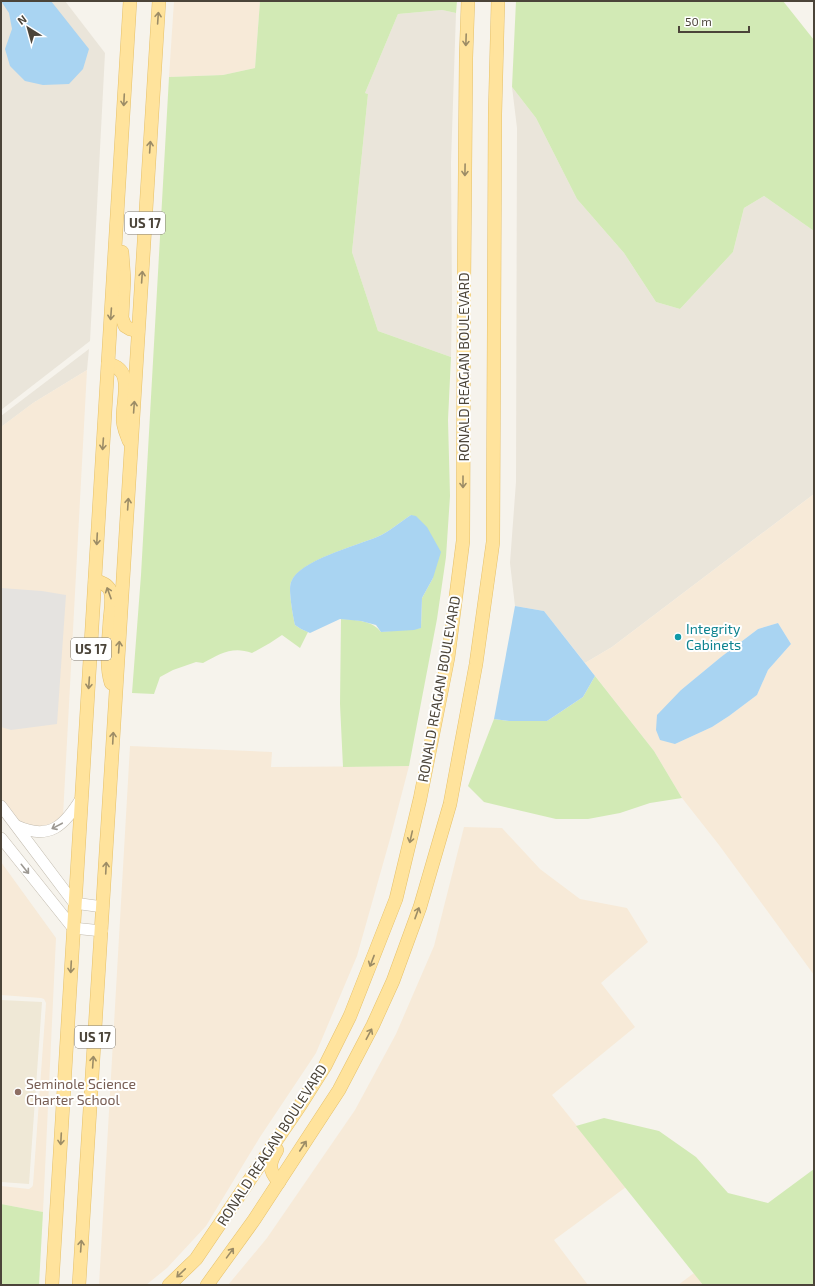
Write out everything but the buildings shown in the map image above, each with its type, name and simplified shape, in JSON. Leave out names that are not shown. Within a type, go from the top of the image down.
[{"type":"main road","name":"US 17","points":[[52,1285],[74,903],[82,797],[130,1]]},
{"type":"main road","name":"US 17","points":[[79,1278],[102,931],[159,1]]},
{"type":"main road","name":"RONALD REAGAN BOULEVARD","points":[[169,1285],[196,1259],[325,1066],[350,1016],[396,899],[420,799],[448,658],[463,541],[466,58],[468,1]]},
{"type":"main road","name":"RONALD REAGAN BOULEVARD","points":[[207,1285],[254,1220],[339,1090],[373,1025],[393,980],[420,907],[450,804],[476,664],[493,542],[495,114],[498,1]]},
{"type":"main road","points":[[115,242],[122,250],[124,279],[122,318],[125,326],[130,329],[138,330]]},
{"type":"main road","points":[[108,364],[116,366],[122,371],[125,379],[123,418],[124,429],[131,446]]},
{"type":"main road","points":[[95,580],[104,584],[110,590],[112,600],[108,645],[109,676],[116,700]]},
{"type":"main road","points":[[279,1182],[270,1168],[271,1159],[294,1122],[301,1104]]},
{"type":"main road","points":[[79,1278],[84,1285]]},
{"type":"street","points":[[17,826],[35,832],[49,830],[61,824],[72,814],[82,797]]},
{"type":"street","points":[[1,806],[74,903],[103,907]]},
{"type":"street","points":[[1,838],[73,928],[102,931]]},
{"type":"shaded area","points":[[1,1],[65,1],[105,53],[90,341],[1,410]]},
{"type":"shaded area","points":[[174,1],[260,1],[255,68],[223,75],[169,77]]},
{"type":"shaded area","points":[[442,10],[456,13],[451,162],[451,357],[378,331],[352,252],[368,94],[365,93],[398,14]]},
{"type":"shaded area","points":[[512,87],[536,118],[577,199],[624,253],[656,302],[680,309],[733,252],[744,208],[764,196],[814,231],[814,494],[612,647],[585,663],[544,611],[515,606],[510,563],[516,482],[517,128]]},
{"type":"shaded area","points":[[89,349],[87,370],[33,403],[1,427],[1,416]]},
{"type":"shaded area","points":[[87,370],[63,816],[47,825],[35,827],[20,822],[1,798],[1,427],[33,403]]},
{"type":"shaded area","points":[[814,494],[814,975],[719,845],[682,798],[654,751],[585,663],[612,647]],"holes":[[[778,623],[791,644],[768,670],[757,695],[712,727],[675,744],[681,690],[758,629]]]},
{"type":"shaded area","points":[[1,588],[42,591],[66,595],[57,724],[11,730],[1,727]]},
{"type":"shaded area","points":[[130,746],[272,752],[271,767],[409,766],[357,956],[316,1053],[260,1137],[206,1226],[167,1268],[146,1285],[99,1285]]},
{"type":"shaded area","points":[[464,827],[502,828],[540,869],[580,899],[627,908],[648,942],[601,983],[635,1027],[552,1095],[626,1187],[554,1240],[588,1285],[228,1285],[267,1238],[355,1110],[396,1034],[434,946]]},
{"type":"shaded area","points":[[1,862],[56,938],[43,1212],[1,1204],[1,1186],[29,1189],[33,1185],[46,1003],[44,999],[41,998],[1,995]]},
{"type":"shaded area","name":"Seminole Science Charter School","points":[[1,1000],[42,1002],[29,1184],[1,1182]]},
{"type":"shaded area","points":[[694,1273],[703,1285],[678,1285]]},
{"type":"green space","points":[[260,1],[457,1],[456,13],[442,10],[398,14],[365,93],[368,94],[352,252],[378,331],[451,357],[448,420],[450,496],[446,557],[437,619],[409,766],[343,767],[340,704],[341,619],[357,620],[368,623],[373,625],[381,632],[421,628],[422,598],[433,578],[411,515],[381,535],[317,560],[296,574],[290,585],[294,621],[295,625],[308,632],[300,648],[282,635],[252,653],[238,650],[226,652],[203,663],[196,662],[173,670],[160,677],[154,694],[132,693],[141,575],[169,77],[223,75],[255,68]]},
{"type":"green space","points":[[516,1],[783,1],[814,40],[814,231],[764,196],[744,208],[733,252],[680,309],[656,302],[624,253],[577,199],[536,118],[512,87]]},
{"type":"green space","points":[[595,676],[654,751],[682,798],[650,803],[620,813],[588,819],[556,819],[484,802],[468,786],[494,719],[509,721],[547,721],[583,697]]},
{"type":"green space","points":[[604,1118],[659,1131],[696,1157],[728,1193],[768,1203],[814,1169],[814,1285],[703,1285],[576,1126]]},
{"type":"green space","points":[[1,1204],[43,1212],[39,1285],[1,1285]]},
{"type":"water","points":[[1,1],[51,1],[89,49],[83,69],[69,84],[43,85],[25,81],[10,66],[5,49],[12,29],[9,13]]},
{"type":"water","points":[[411,515],[416,516],[427,527],[441,552],[433,578],[422,598],[421,628],[414,630],[381,632],[376,625],[361,621],[340,619],[310,633],[295,625],[291,603],[290,585],[296,574],[316,560],[381,535]]},
{"type":"water","points":[[515,606],[544,611],[595,676],[583,697],[547,721],[509,721],[494,719]]},
{"type":"water","points":[[778,623],[791,644],[768,670],[757,695],[712,727],[675,744],[660,740],[656,730],[657,715],[681,690],[758,629]]},
{"type":"place","name":"Integrity Cabinets","points":[[678,637]]},
{"type":"place","name":"Seminole Science Charter School","points":[[18,1092]]}]
